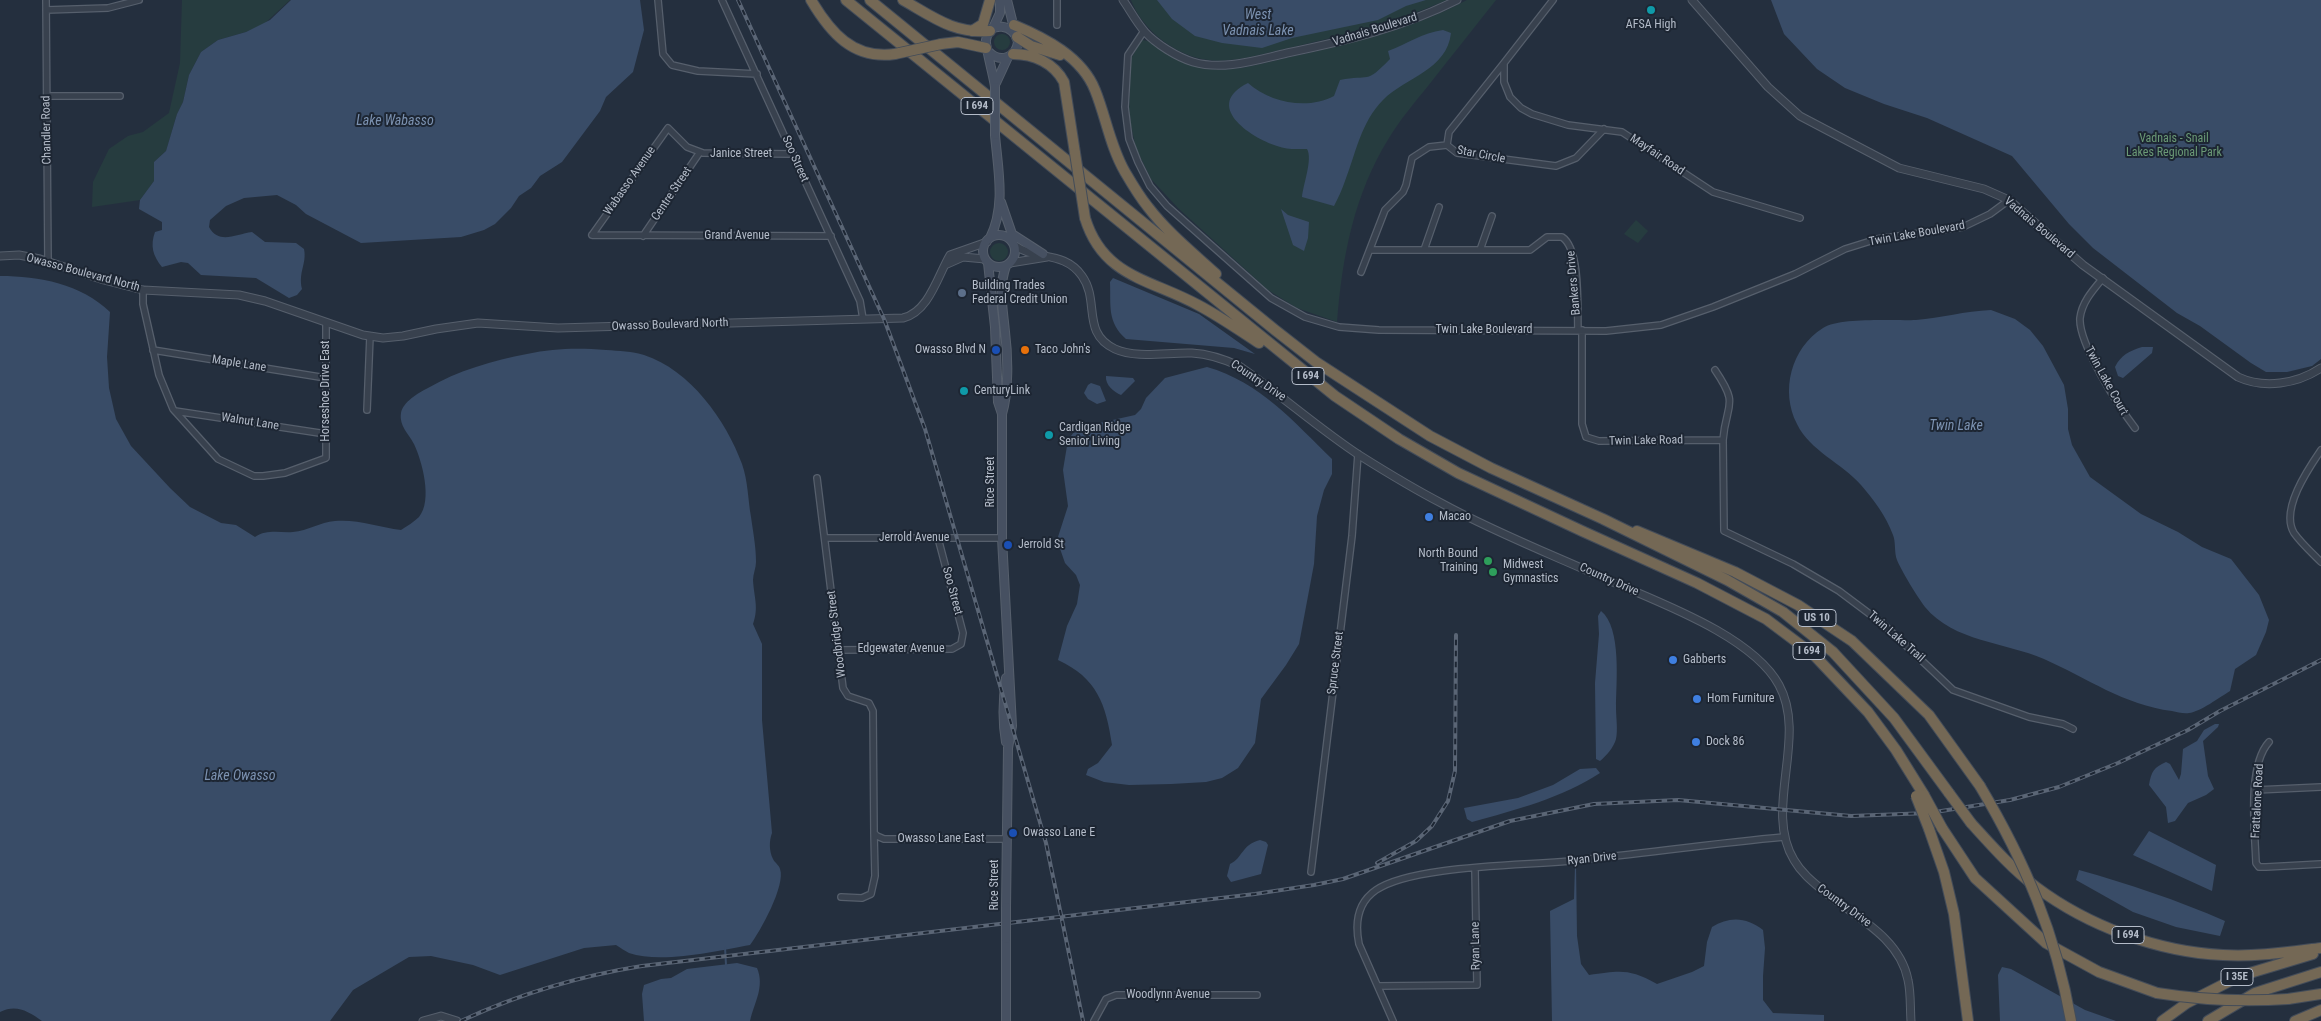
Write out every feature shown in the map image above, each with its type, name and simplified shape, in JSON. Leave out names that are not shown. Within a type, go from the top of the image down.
[{"type":"highway","points":[[811,0],[827,25],[848,44],[870,53],[894,54],[958,42],[988,50]]},
{"type":"highway","name":"I 694","points":[[846,0],[1335,396],[1399,439],[1458,473],[1582,531],[1698,582],[1766,619],[1814,655],[1868,712],[1896,750],[1920,795],[1975,878],[2046,943],[2098,972],[2157,993],[2201,1000],[2245,1002],[2288,1000],[2321,994]]},
{"type":"highway","name":"I 694","points":[[870,0],[1275,330],[1316,362],[1370,399],[1430,436],[1492,468],[1603,519],[1726,580],[1790,618],[1833,652],[1894,718],[1971,823],[2035,887],[2085,917],[2133,937],[2185,951],[2223,955],[2259,955],[2321,950]]},
{"type":"highway","points":[[903,0],[961,31],[992,30]]},
{"type":"highway","points":[[972,31],[983,24],[990,0]]},
{"type":"highway","points":[[1015,32],[1038,36],[1080,64],[1095,88],[1120,163],[1148,209],[1275,330]]},
{"type":"highway","points":[[1011,56],[1027,55],[1043,61],[1060,74],[1066,88],[1085,218],[1091,236],[1100,251],[1117,266],[1213,313],[1268,348],[1335,396]]},
{"type":"highway","name":"US 10","points":[[1603,519],[1653,536],[1736,572],[1798,605],[1852,641],[1929,715],[1980,786],[2013,844],[2034,888],[2059,961],[2071,1021]]},
{"type":"highway","points":[[1920,795],[1929,829],[1944,872],[1954,914],[1968,1021]]},
{"type":"highway","name":"I 35E","points":[[2162,1021],[2188,1003],[2240,976],[2321,950]]},
{"type":"highway","name":"I 35E","points":[[2208,1021],[2255,993],[2321,972]]},
{"type":"highway","points":[[2295,1021],[2321,1010]]},
{"type":"main road","points":[[1000,0],[1000,13],[992,30],[986,37],[995,87],[995,135],[1000,202],[996,225],[983,250],[987,261],[996,267],[1008,264],[1015,255],[1013,240],[1000,202]]},
{"type":"main road","points":[[995,87],[1018,46],[1007,0]]},
{"type":"main road","points":[[992,30],[1007,27],[1015,32]]},
{"type":"main road","points":[[988,50],[998,58],[1011,56]]},
{"type":"main road","points":[[988,240],[999,235],[1046,255]]},
{"type":"main road","name":"Rice Street","points":[[987,261],[995,327],[998,402],[1002,414],[1002,538],[1007,671],[1004,694],[1004,726],[1008,748],[1006,1021]]},
{"type":"main road","name":"Rice Street","points":[[1002,414],[1006,402],[1006,346],[1002,284],[1008,264]]},
{"type":"street","name":"Chandler Road","points":[[46,0],[48,261]]},
{"type":"street","points":[[46,10],[108,8],[139,0]]},
{"type":"street","points":[[658,0],[663,54],[672,66],[693,70],[757,74]]},
{"type":"street","name":"Soo Street","points":[[722,0],[860,301],[864,319]]},
{"type":"street","points":[[1057,0],[1057,25]]},
{"type":"street","points":[[1123,0],[1130,10]]},
{"type":"street","points":[[1127,0],[1130,10]]},
{"type":"street","name":"Vadnais Boulevard","points":[[1130,10],[1144,31],[1183,58],[1212,66],[1233,64],[1320,46],[1392,26],[1457,0]]},
{"type":"street","points":[[1504,63],[1553,0]]},
{"type":"street","name":"Vadnais Boulevard","points":[[1692,0],[1778,98],[1806,120],[1899,168],[1984,189],[2009,200],[2057,243],[2232,373],[2245,380],[2259,383],[2288,382],[2306,376],[2321,368]]},
{"type":"street","name":"Twin Lake Boulevard","points":[[1144,31],[1128,55],[1124,96],[1129,139],[1143,174],[1166,206],[1271,298],[1305,317],[1324,324],[1354,329],[1624,330],[1666,324],[1795,274],[1845,249],[1878,239],[1963,227],[1990,214],[2009,200]]},
{"type":"street","name":"Mayfair Road","points":[[1504,63],[1503,74],[1506,90],[1521,108],[1556,123],[1622,132],[1713,192],[1800,218]]},
{"type":"street","name":"Star Circle","points":[[1504,63],[1449,132],[1447,145],[1457,153],[1556,166],[1576,158],[1604,129]]},
{"type":"street","points":[[47,96],[120,96]]},
{"type":"street","name":"Janice Street","points":[[668,128],[687,147],[700,152],[793,154]]},
{"type":"street","name":"Wabasso Avenue","points":[[592,235],[668,128]]},
{"type":"street","points":[[1361,272],[1385,210],[1403,192],[1412,158],[1429,147],[1447,145]]},
{"type":"street","name":"Centre Street","points":[[644,236],[700,152]]},
{"type":"street","points":[[1424,250],[1439,207]]},
{"type":"street","points":[[1480,250],[1492,216]]},
{"type":"street","name":"Grand Avenue","points":[[592,235],[830,236]]},
{"type":"street","name":"Bankers Drive","points":[[1370,250],[1530,250],[1542,239],[1552,235],[1566,239],[1572,247],[1580,330]]},
{"type":"street","name":"Owasso Boulevard North","points":[[0,256],[19,255],[48,261],[104,280],[143,290],[239,295],[265,301],[326,323],[370,336],[393,338],[478,323],[558,328],[903,318],[914,314],[924,302],[952,253],[988,240]]},
{"type":"street","name":"Country Drive","points":[[1013,240],[1025,252],[1046,255],[1072,266],[1083,277],[1090,293],[1095,328],[1102,340],[1109,345],[1132,353],[1192,353],[1221,358],[1239,366],[1358,454],[1450,508],[1705,624],[1754,657],[1770,672],[1779,685],[1788,716],[1784,837],[1795,862],[1808,879],[1873,926],[1898,956],[1908,978],[1911,1021]]},
{"type":"street","points":[[1008,264],[1046,255]]},
{"type":"street","points":[[945,265],[963,257],[987,261]]},
{"type":"street","name":"Twin Lake Court","points":[[2103,278],[2082,309],[2081,332],[2112,397],[2135,428]]},
{"type":"street","points":[[143,290],[144,304],[159,375],[174,410]]},
{"type":"street","name":"Horseshoe Drive East","points":[[174,410],[218,459],[254,476],[285,473],[326,458],[326,323]]},
{"type":"street","name":"Twin Lake Road","points":[[1580,330],[1582,424],[1586,437],[1599,441],[1723,440]]},
{"type":"street","points":[[367,410],[370,336]]},
{"type":"street","name":"Maple Lane","points":[[153,350],[326,378]]},
{"type":"street","points":[[1715,370],[1730,394],[1730,410],[1724,424],[1723,440]]},
{"type":"street","name":"Walnut Lane","points":[[174,410],[326,434]]},
{"type":"street","name":"Twin Lake Trail","points":[[1723,440],[1724,531],[1794,564],[1839,592],[1883,624],[1953,690],[2029,717],[2063,724],[2072,729]]},
{"type":"street","points":[[2321,450],[2298,491],[2290,515],[2295,533],[2321,562]]},
{"type":"street","name":"Spruce Street","points":[[1311,872],[1352,536],[1358,454]]},
{"type":"street","name":"Woodbridge Street","points":[[818,478],[845,692],[848,696],[869,703],[873,711],[875,876],[871,894],[862,898],[842,897]]},
{"type":"street","name":"Jerrold Avenue","points":[[825,538],[1002,538]]},
{"type":"street","name":"Soo Street","points":[[938,538],[963,633],[960,644]]},
{"type":"street","name":"Edgewater Avenue","points":[[839,650],[952,649],[960,644]]},
{"type":"street","name":"Frattalone Road","points":[[2269,742],[2260,755],[2256,790],[2256,862],[2259,867],[2321,864]]},
{"type":"street","points":[[2256,790],[2321,787]]},
{"type":"street","name":"Owasso Lane East","points":[[875,834],[884,839],[1006,839]]},
{"type":"street","name":"Ryan Drive","points":[[1378,986],[1359,944],[1356,924],[1358,914],[1371,894],[1400,880],[1428,874],[1579,861],[1784,837]]},
{"type":"street","name":"Ryan Lane","points":[[1378,986],[1477,985],[1475,869]]},
{"type":"street","points":[[1378,986],[1393,1021]]},
{"type":"street","name":"Woodlynn Avenue","points":[[1094,1021],[1106,999],[1116,995],[1257,994]]},
{"type":"street","points":[[423,1021],[442,1016],[456,1021]]},
{"type":"green space","points":[[182,0],[290,0],[264,24],[246,32],[218,40],[201,52],[189,75],[183,102],[177,114],[166,151],[154,162],[154,181],[140,200],[92,207],[93,182],[109,149],[128,136],[143,132],[169,113],[180,63]]},
{"type":"green space","name":"West Vadnais Lake","points":[[1131,0],[1447,0],[1407,16],[1344,35],[1253,56],[1218,61],[1197,58],[1173,48],[1143,22]]},
{"type":"green space","points":[[1467,0],[1496,0],[1402,118],[1377,159],[1358,204],[1346,250],[1337,322],[1297,308],[1268,290],[1178,208],[1151,179],[1136,148],[1129,117],[1130,60],[1142,40],[1148,41],[1193,66],[1219,70],[1237,68],[1329,48],[1400,29]]},
{"type":"green space","points":[[999,34],[1005,34],[1010,39],[1008,48],[999,50],[994,45],[994,39]]},
{"type":"green space","points":[[1636,220],[1648,231],[1638,243],[1624,234]]},
{"type":"green space","points":[[999,243],[1005,246],[1008,252],[1005,258],[999,261],[993,258],[990,252],[993,246]]},
{"type":"water","name":"Lake Wabasso","points":[[291,0],[640,0],[644,30],[633,72],[606,97],[600,111],[562,162],[540,176],[531,188],[519,196],[511,208],[495,224],[484,230],[461,237],[361,243],[306,214],[296,205],[277,195],[244,198],[226,206],[210,220],[209,227],[218,236],[228,237],[252,232],[265,242],[296,243],[304,249],[305,254],[301,278],[302,289],[297,295],[289,298],[256,278],[201,275],[188,263],[181,262],[162,267],[156,259],[153,237],[155,232],[162,230],[162,222],[139,209],[140,200],[154,181],[154,162],[166,151],[177,114],[183,102],[189,75],[201,52],[218,40],[246,32],[270,20]]},
{"type":"water","name":"West Vadnais Lake","points":[[1157,0],[1426,0],[1406,6],[1378,20],[1292,38],[1262,48],[1222,43],[1195,36],[1172,19]]},
{"type":"water","name":"Vadnais - Snail Lakes Regional Park","points":[[1771,0],[2321,0],[2321,359],[2312,366],[2287,372],[2266,372],[2251,363],[2200,326],[2177,313],[2093,248],[2069,224],[2012,156],[1927,118],[1884,104],[1845,88],[1817,69],[1784,34]]},
{"type":"water","points":[[1443,30],[1451,33],[1448,46],[1442,56],[1424,72],[1392,92],[1369,118],[1334,206],[1302,197],[1309,159],[1307,149],[1284,148],[1266,142],[1244,128],[1235,119],[1230,110],[1230,101],[1235,92],[1248,83],[1257,90],[1278,100],[1313,103],[1324,100],[1334,96],[1340,80],[1367,77],[1376,72],[1390,59],[1388,51],[1421,36]]},
{"type":"water","points":[[1281,209],[1288,215],[1309,222],[1308,238],[1304,251],[1293,245]]},
{"type":"water","name":"Lake Owasso","points":[[0,276],[44,280],[73,288],[99,302],[110,312],[107,357],[109,388],[116,419],[131,446],[190,507],[221,523],[236,525],[255,537],[269,532],[304,530],[335,521],[360,522],[401,530],[415,521],[423,510],[426,491],[425,480],[417,451],[401,422],[402,409],[412,398],[424,390],[451,376],[476,367],[514,356],[547,351],[596,349],[644,355],[661,362],[691,384],[716,414],[735,447],[742,464],[747,484],[755,545],[756,562],[753,580],[756,607],[753,624],[762,644],[762,720],[772,833],[770,849],[781,876],[776,897],[760,930],[750,945],[673,957],[642,956],[629,953],[616,945],[584,948],[500,975],[473,965],[431,956],[409,957],[353,990],[330,1021],[42,1021],[22,1010],[11,1009],[0,1012]]},
{"type":"water","points":[[1113,278],[1199,314],[1255,354],[1234,348],[1126,339],[1120,333],[1111,313],[1110,282]]},
{"type":"water","name":"Twin Lake","points":[[1991,310],[2015,319],[2030,330],[2043,346],[2064,385],[2068,409],[2068,429],[2072,445],[2090,477],[2141,514],[2178,532],[2202,547],[2231,559],[2259,595],[2269,620],[2256,655],[2235,669],[2230,691],[2204,707],[2194,712],[2185,713],[2154,708],[2138,703],[2106,690],[2044,659],[1981,640],[1950,628],[1937,619],[1925,607],[1902,571],[1896,557],[1893,535],[1875,502],[1853,477],[1810,442],[1797,424],[1789,398],[1789,384],[1792,371],[1796,358],[1803,347],[1823,328],[1842,322],[1916,320]]},
{"type":"water","points":[[2142,347],[2153,347],[2152,353],[2123,378],[2118,376],[2115,367],[2120,359],[2129,352]]},
{"type":"water","points":[[1207,367],[1226,374],[1260,393],[1290,418],[1332,459],[1332,474],[1324,490],[1317,516],[1314,564],[1299,644],[1261,699],[1255,743],[1238,768],[1222,778],[1206,782],[1129,785],[1104,782],[1086,775],[1088,769],[1098,763],[1112,745],[1103,705],[1091,684],[1082,675],[1058,660],[1067,626],[1077,604],[1080,585],[1076,575],[1065,563],[1057,540],[1068,506],[1063,470],[1068,440],[1077,428],[1135,415],[1141,409],[1146,398],[1165,378]]},
{"type":"water","points":[[1106,376],[1133,378],[1135,381],[1121,395],[1108,385]]},
{"type":"water","points":[[1091,383],[1100,386],[1106,401],[1097,404],[1088,399],[1084,393]]},
{"type":"water","points":[[1601,611],[1608,619],[1615,643],[1617,728],[1614,745],[1600,761],[1596,759],[1595,683],[1599,634],[1598,616]]},
{"type":"water","points":[[2219,724],[2218,727],[2203,741],[2208,776],[2214,789],[2188,803],[2175,821],[2168,823],[2166,807],[2149,785],[2152,773],[2166,762],[2170,764],[2179,780],[2183,749],[2197,741],[2204,730]]},
{"type":"water","points":[[1596,768],[1600,773],[1570,790],[1521,808],[1472,822],[1467,819],[1464,808],[1518,798],[1553,785],[1580,769]]},
{"type":"water","points":[[2149,831],[2216,865],[2212,891],[2133,855]]},
{"type":"water","points":[[1260,840],[1268,845],[1261,874],[1231,882],[1227,876],[1230,864],[1249,845]]},
{"type":"water","points":[[1576,865],[1577,936],[1581,964],[1589,975],[1624,972],[1638,975],[1657,984],[1692,972],[1704,966],[1707,942],[1712,927],[1725,921],[1744,920],[1763,930],[1765,948],[1763,1000],[1773,1013],[1824,1015],[1824,1021],[1552,1021],[1550,911],[1574,899]]},
{"type":"water","points":[[2079,870],[2153,893],[2225,921],[2220,936],[2176,927],[2133,912],[2076,880]]},
{"type":"water","points":[[737,963],[757,968],[759,975],[758,995],[750,1021],[644,1021],[642,994],[644,985],[661,979],[671,978],[687,969]]},
{"type":"water","points":[[2002,967],[2011,969],[2085,1010],[2116,1021],[2000,1021],[1998,975]]},
{"type":"waterway","points":[[725,947],[726,965]]},
{"type":"railway","points":[[738,0],[884,319],[925,429],[1046,843],[1083,1021]]},
{"type":"railway","points":[[1377,863],[1416,841],[1432,826],[1448,801],[1455,771],[1456,635]]},
{"type":"railway","points":[[461,1021],[505,1002],[550,987],[595,975],[642,966],[1255,894],[1314,885],[1343,879],[1510,821],[1594,804],[1678,800],[1851,816],[1929,813],[2010,800],[2059,787],[2118,763],[2188,730],[2220,711],[2321,660]]},
{"type":"place","name":"AFSA High","points":[[1651,10]]},
{"type":"place","name":"Building Trades Federal Credit Union","points":[[962,293]]},
{"type":"place","name":"Owasso Blvd N","points":[[996,350]]},
{"type":"place","name":"Taco John's","points":[[1025,350]]},
{"type":"place","name":"CenturyLink","points":[[964,391]]},
{"type":"place","name":"Cardigan Ridge Senior Living","points":[[1049,435]]},
{"type":"place","name":"Macao","points":[[1429,517]]},
{"type":"place","name":"Jerrold St","points":[[1008,545]]},
{"type":"place","name":"North Bound Training","points":[[1488,561]]},
{"type":"place","name":"Midwest Gymnastics","points":[[1493,572]]},
{"type":"place","name":"Gabberts","points":[[1673,660]]},
{"type":"place","name":"Hom Furniture","points":[[1697,699]]},
{"type":"place","name":"Dock 86","points":[[1696,742]]},
{"type":"place","name":"Owasso Lane E","points":[[1013,833]]}]
